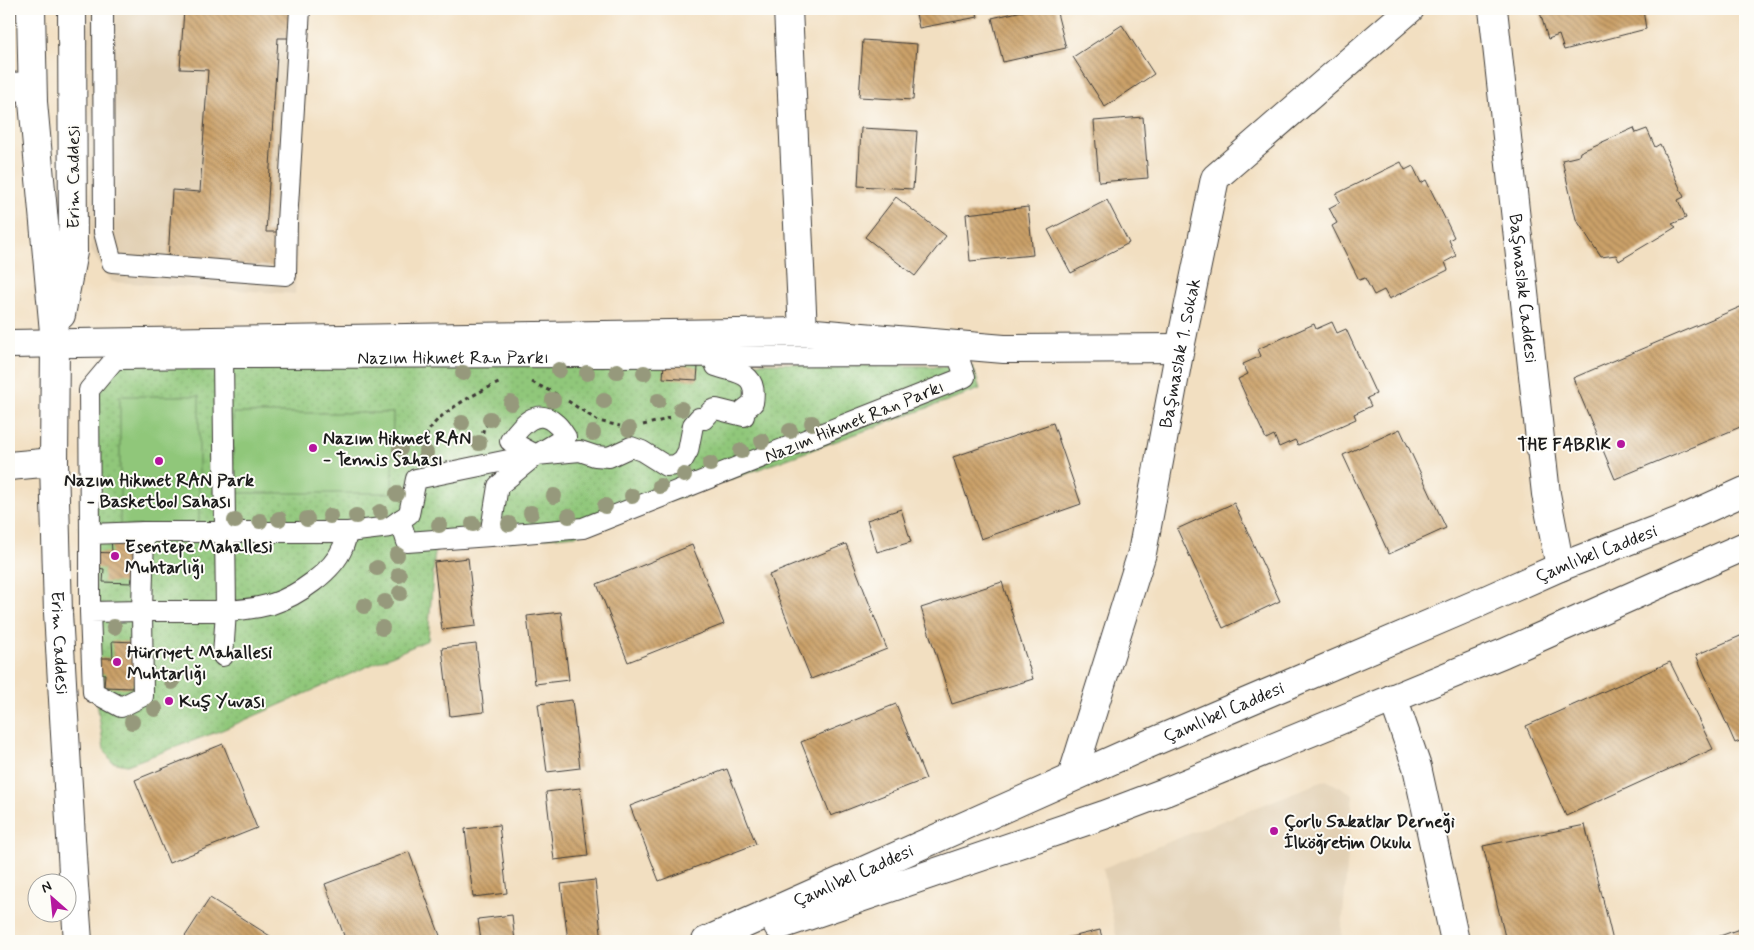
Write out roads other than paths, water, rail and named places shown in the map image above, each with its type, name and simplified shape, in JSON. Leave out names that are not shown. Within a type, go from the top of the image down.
[{"type":"street","name":"Erim Caddesi","points":[[30,9],[21,87],[55,343],[54,462],[58,613],[72,872],[78,941]]},
{"type":"street","name":"Erim Caddesi","points":[[55,343],[73,252],[72,9]]},
{"type":"street","points":[[103,9],[102,121],[104,232],[112,262],[286,275],[300,9]]},
{"type":"street","points":[[788,9],[803,332]]},
{"type":"street","name":"Başmaslak 1. Sokak","points":[[1072,777],[1142,554],[1180,348],[1215,178],[1410,9]]},
{"type":"street","name":"Başmaslak Caddesi","points":[[1493,9],[1546,494],[1560,567]]},
{"type":"street","points":[[73,120],[102,121]]},
{"type":"street","points":[[9,344],[803,332],[1004,349],[1180,348]]},
{"type":"street","name":"Nazım Hikmet Ran Parkı","points":[[144,532],[142,612],[143,696],[121,707],[93,692],[94,666],[90,612],[89,390],[116,359],[958,356],[965,377],[583,528],[407,542],[400,520]]},
{"type":"street","points":[[90,534],[187,529],[348,532],[390,528],[409,514],[416,479],[536,454],[580,451],[595,456],[609,457],[630,448],[642,451],[666,466],[676,465],[684,460],[688,451],[693,425],[699,418],[704,419],[712,410],[716,409],[744,416],[744,410],[753,403],[755,391],[752,382],[741,373],[716,366],[714,357]]},
{"type":"street","points":[[223,656],[226,610],[225,531],[229,483],[224,358]]},
{"type":"street","points":[[490,536],[498,486],[536,454]]},
{"type":"street","points":[[9,466],[54,462]]},
{"type":"street","name":"Çamlıbel Caddesi","points":[[706,941],[1072,777],[1560,567],[1679,521],[1745,491]]},
{"type":"street","points":[[90,612],[226,610],[255,608],[273,604],[309,585],[335,560],[343,548],[348,532]]},
{"type":"street","points":[[734,941],[1104,815],[1504,653],[1745,546]]},
{"type":"street","points":[[1392,698],[1417,767],[1455,941]]},
{"type":"place","name":"THE FABRIK","points":[[1621,444]]},
{"type":"place","name":"Nazım Hikmet RAN - Tennis Sahası","points":[[313,448]]},
{"type":"place","name":"Nazım Hikmet RAN Park - Basketbol Sahası","points":[[159,461]]},
{"type":"place","name":"Esentepe Mahallesi Muhtarlığı","points":[[115,556]]},
{"type":"place","name":"Hürriyet Mahallesi Muhtarlığı","points":[[117,662]]},
{"type":"place","name":"Kuş Yuvası","points":[[169,701]]},
{"type":"place","name":"Çorlu Sakatlar Derneği İlköğretim Okulu","points":[[1274,831]]}]
